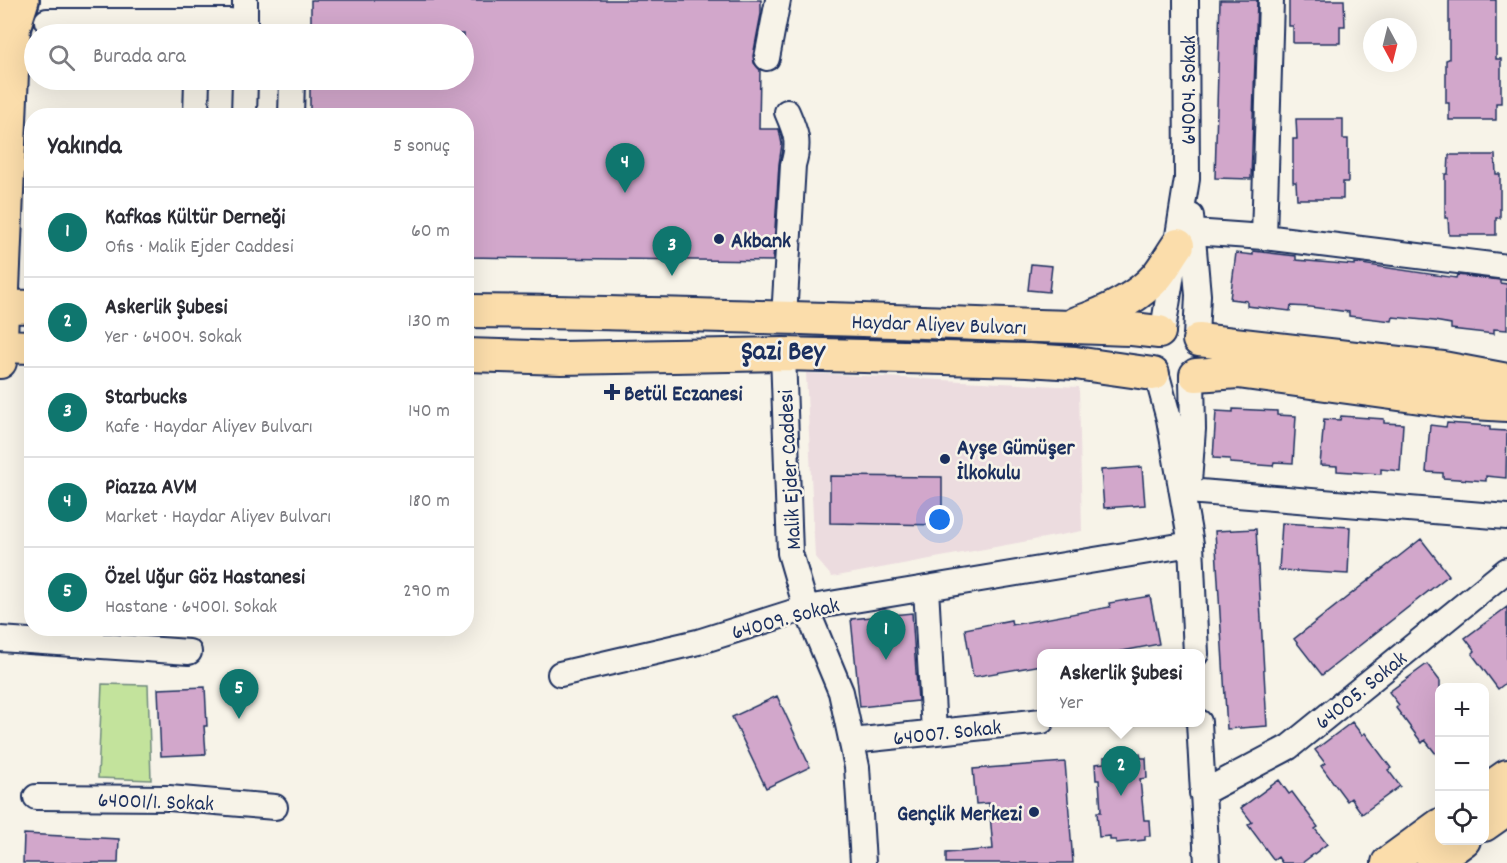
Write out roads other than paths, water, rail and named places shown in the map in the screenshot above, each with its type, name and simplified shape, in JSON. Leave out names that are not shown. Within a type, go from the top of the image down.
[{"type":"main road","points":[[11,352],[17,306],[17,8]]},
{"type":"main road","points":[[1068,327],[1106,313],[1134,296],[1156,277],[1185,238]]},
{"type":"main road","name":"Haydar Aliyev Bulvarı","points":[[474,311],[784,318],[1161,331]]},
{"type":"main road","points":[[1507,380],[1443,369],[1197,338],[1180,328],[1161,331],[1153,338],[1146,352],[1147,360],[1156,377],[1176,384],[1194,377],[1238,372],[1457,402],[1507,405]]},
{"type":"main road","points":[[1194,377],[1203,362],[1203,354],[1197,338]]},
{"type":"main road","name":"Haydar Aliyev Bulvarı","points":[[474,355],[561,358],[783,354],[1028,360],[1075,363],[1156,377]]},
{"type":"main road","points":[[1486,791],[1507,776]]},
{"type":"main road","points":[[1489,822],[1507,809]]},
{"type":"main road","points":[[1388,863],[1435,829]]},
{"type":"main road","points":[[1433,863],[1457,845]]},
{"type":"street","points":[[47,21],[238,18],[245,0]]},
{"type":"street","points":[[767,58],[778,0]]},
{"type":"street","name":"64004. Sokak","points":[[1161,331],[1185,238],[1186,0]]},
{"type":"street","points":[[1264,237],[1271,0]]},
{"type":"street","points":[[196,108],[197,90]]},
{"type":"street","points":[[244,108],[245,90]]},
{"type":"street","points":[[291,108],[292,90]]},
{"type":"street","points":[[784,318],[793,165],[797,152],[797,137],[787,112]]},
{"type":"street","points":[[1185,238],[1264,237],[1507,267]]},
{"type":"street","name":"64004. Sokak","points":[[1185,238],[1197,294],[1197,338]]},
{"type":"street","name":"Malik Ejder Caddesi","points":[[783,354],[790,553],[806,608],[841,692],[857,767],[863,863]]},
{"type":"street","points":[[1156,377],[1169,419],[1187,501],[1196,649]]},
{"type":"street","points":[[1187,501],[1193,429],[1194,377]]},
{"type":"street","points":[[1187,501],[1507,517]]},
{"type":"street","name":"64009. Sokak","points":[[560,674],[698,642],[806,608],[1191,544]]},
{"type":"street","name":"64005. Sokak","points":[[1203,793],[1288,747],[1507,570]]},
{"type":"street","points":[[926,588],[934,732]]},
{"type":"street","points":[[0,639],[129,638],[189,652]]},
{"type":"street","name":"64007. Sokak","points":[[852,741],[1037,721]]},
{"type":"street","points":[[1199,727],[1208,863]]},
{"type":"street","name":"64001/1. Sokak","points":[[36,797],[170,798],[275,807]]},
{"type":"place","name":"Piazza AVM","points":[[625,193]]},
{"type":"place","name":"Akbank","points":[[719,239]]},
{"type":"place","name":"Starbucks","points":[[672,276]]},
{"type":"place","name":"Betül Eczanesi","points":[[612,392]]},
{"type":"place","name":"Ayşe Gümüşer İlkokulu","points":[[945,459]]},
{"type":"place","name":"Kafkas Kültür Derneği","points":[[886,660]]},
{"type":"place","name":"Özel Uğur Göz Hastanesi","points":[[239,719]]},
{"type":"place","name":"Askerlik Şubesi","points":[[1121,796]]},
{"type":"place","name":"Gençlik Merkezi","points":[[1034,812]]},
{"type":"district","name":"Şazi Bey","points":[[783,349]]}]
